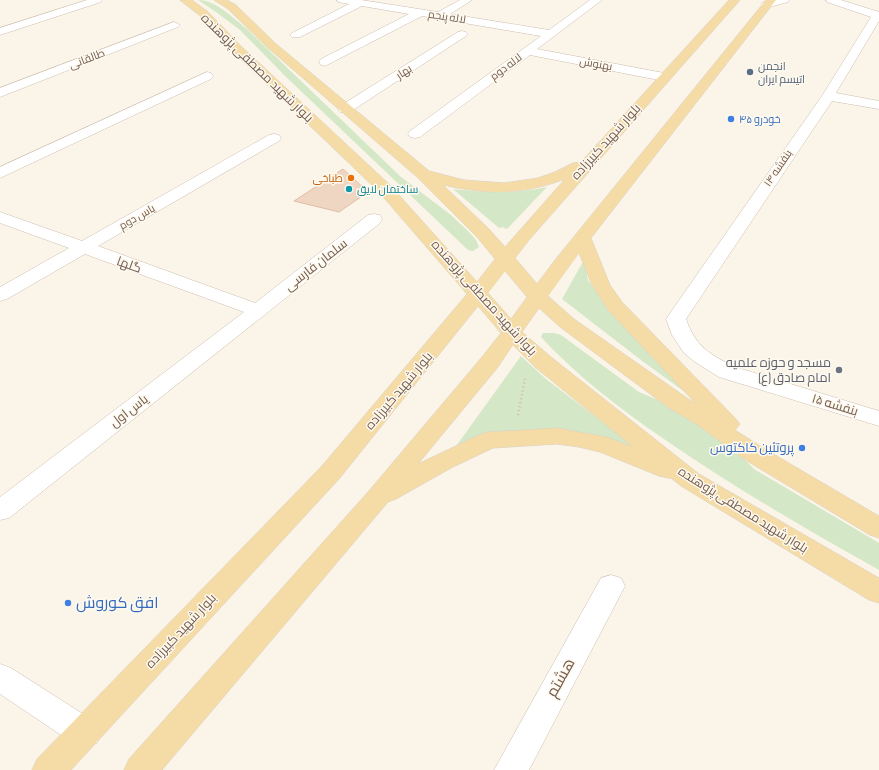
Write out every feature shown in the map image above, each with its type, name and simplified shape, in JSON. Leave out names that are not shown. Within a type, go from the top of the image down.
[{"type":"main road","name":"بلوار شهید مصطفی پژوهنده","points":[[185,0],[203,13],[276,87],[384,188],[447,257],[512,332],[543,362],[690,480],[879,592]]},
{"type":"main road","name":"بلوار شهید مصطفی پژوهنده","points":[[219,0],[232,8],[271,45],[345,110],[423,174],[483,233],[537,296],[573,328],[678,403],[756,455],[879,528]]},
{"type":"main road","name":"بلوار شهید کبیرزاده","points":[[49,770],[330,473],[440,341],[522,236],[735,0]]},
{"type":"main road","points":[[141,770],[377,498],[490,362],[537,296],[582,238],[774,2]]},
{"type":"main road","points":[[423,174],[465,185],[482,187],[517,186],[547,182],[569,172],[594,156]]},
{"type":"main road","points":[[582,238],[601,285],[615,306],[756,455]]},
{"type":"main road","points":[[377,498],[442,462],[489,440],[517,438],[557,436],[606,445],[690,480]]},
{"type":"street","points":[[0,32],[97,0]]},
{"type":"street","name":"لاله پنجم","points":[[342,0],[551,34]]},
{"type":"street","points":[[440,16],[467,0]]},
{"type":"street","name":"لاله دوم","points":[[415,134],[597,0]]},
{"type":"street","points":[[831,0],[878,12]]},
{"type":"street","points":[[859,0],[878,12]]},
{"type":"street","points":[[296,35],[360,3]]},
{"type":"street","points":[[325,62],[420,12]]},
{"type":"street","name":"بنفشه ۱۴","points":[[676,319],[828,96],[878,12]]},
{"type":"street","name":"طالقانی","points":[[0,92],[174,25]]},
{"type":"street","name":"بهار","points":[[345,110],[462,34]]},
{"type":"street","name":"بهنوش","points":[[527,52],[664,77]]},
{"type":"street","points":[[0,173],[207,76]]},
{"type":"street","points":[[828,96],[879,105]]},
{"type":"street","name":"یاس دوم","points":[[0,295],[274,138]]},
{"type":"street","name":"گلها","points":[[0,217],[258,311]]},
{"type":"street","name":"سلمان فارسی","points":[[258,311],[374,219]]},
{"type":"street","name":"یاس اول","points":[[0,511],[258,311]]},
{"type":"street","name":"بنفشه ۱۵","points":[[676,319],[682,337],[690,347],[708,362],[728,372],[879,418]]},
{"type":"street","name":"هشتم","points":[[511,770],[611,586]]},
{"type":"street","points":[[0,677],[85,733]]},
{"type":"path","points":[[517,420],[526,377]]},
{"type":"green space","points":[[198,0],[218,6],[247,29],[401,177],[451,215],[476,240],[479,247],[473,251],[468,250],[284,75],[240,30]]},
{"type":"green space","points":[[547,187],[506,229],[503,227],[499,228],[453,189],[500,192],[522,191]]},
{"type":"green space","points":[[584,260],[588,280],[604,302],[708,409],[562,299]]},
{"type":"green space","points":[[543,333],[554,333],[561,335],[639,392],[704,419],[754,469],[879,543],[879,570],[743,491],[648,428],[600,392],[570,366],[541,337]]},
{"type":"green space","points":[[521,356],[546,379],[647,456],[611,441],[454,449]]},
{"type":"building","name":"ساختمان لایق","points":[[343,169],[368,192],[339,212],[294,201]]},
{"type":"place","name":"انجمن اتیسم ایران","points":[[750,72]]},
{"type":"place","name":"خودرو ۴۵","points":[[731,119]]},
{"type":"place","name":"طباخی","points":[[351,178]]},
{"type":"place","name":"ساختمان لایق","points":[[349,189]]},
{"type":"place","name":"مسجد و حوزه علمیه امام صادق (ع)","points":[[839,370]]},
{"type":"place","name":"پروتئین کاکتوس","points":[[802,448]]},
{"type":"place","name":"افق کوروش","points":[[68,603]]}]
